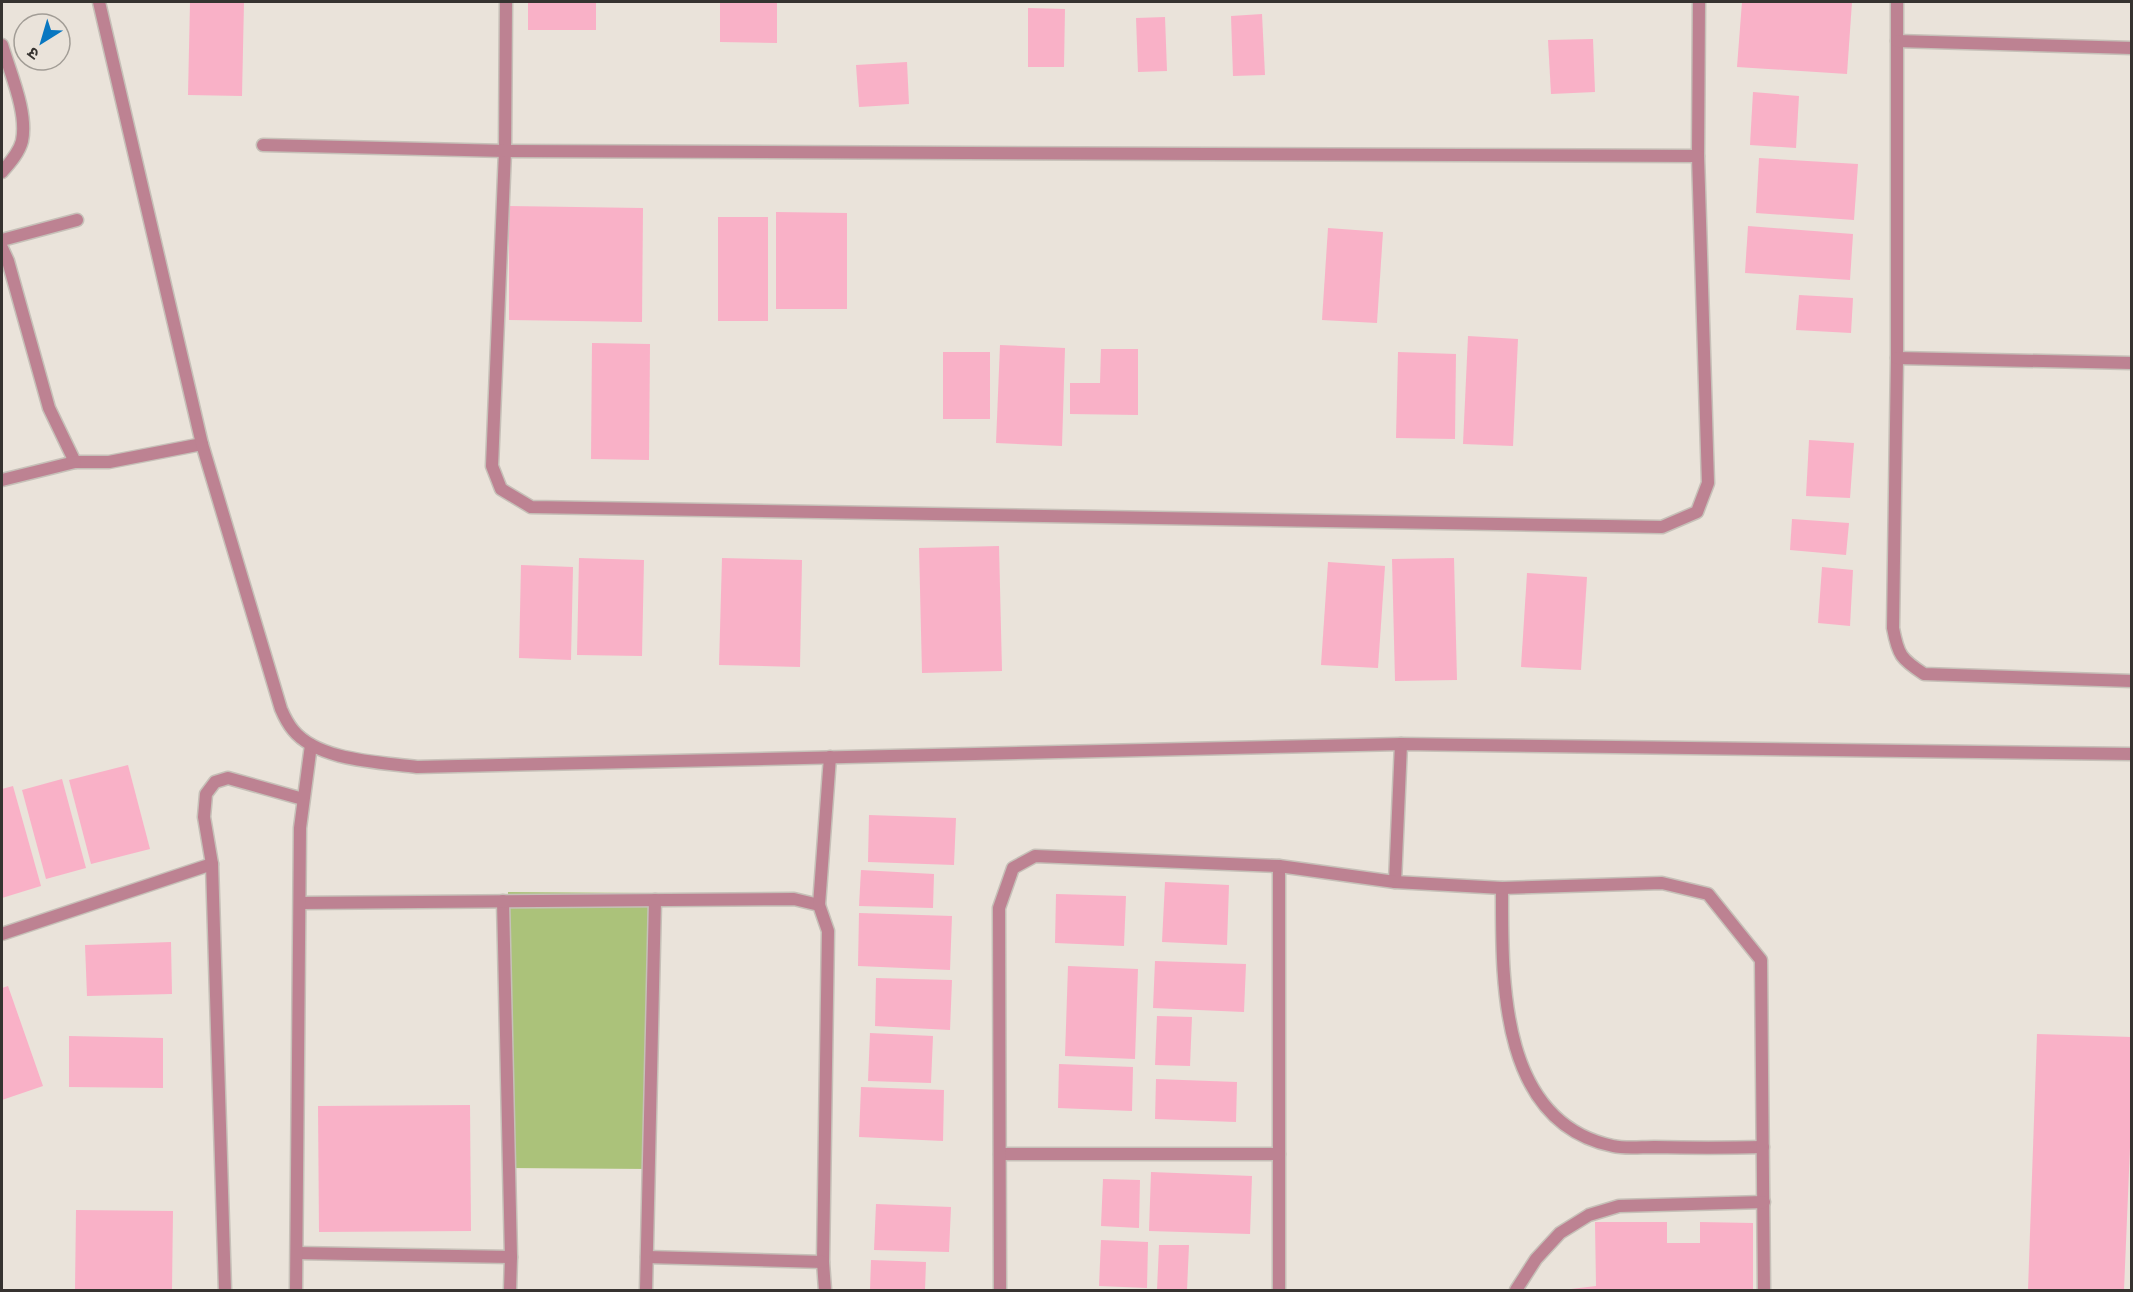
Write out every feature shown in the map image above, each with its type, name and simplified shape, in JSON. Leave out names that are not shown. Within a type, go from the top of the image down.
[{"type":"street","points":[[99,2],[202,444],[280,709],[293,730],[311,745],[345,757],[417,767],[1401,744],[2132,754]]},
{"type":"street","points":[[506,2],[505,151],[492,466],[501,489],[531,507],[1662,528],[1697,512],[1708,483],[1698,156],[1699,2]]},
{"type":"street","points":[[1897,2],[1897,358],[1893,628],[1897,650],[1908,664],[1924,674],[2132,681]]},
{"type":"street","points":[[1898,41],[2132,48]]},
{"type":"street","points":[[2,45],[24,120],[21,143],[2,172]]},
{"type":"street","points":[[263,145],[505,151],[1698,156]]},
{"type":"street","points":[[2,240],[77,219]]},
{"type":"street","points":[[2,248],[8,261],[49,408],[75,462]]},
{"type":"street","points":[[1897,358],[2132,363]]},
{"type":"street","points":[[2,480],[75,462],[109,462],[202,444]]},
{"type":"street","points":[[1395,882],[1401,744]]},
{"type":"street","points":[[296,1290],[300,828],[311,745]]},
{"type":"street","points":[[825,1290],[823,1262],[828,931],[819,905],[830,757]]},
{"type":"street","points":[[225,1290],[212,864],[204,817],[206,794],[215,782],[228,778],[303,799]]},
{"type":"street","points":[[1000,1290],[999,908],[1013,868],[1035,856],[1279,866],[1395,882],[1502,888],[1662,883],[1708,894],[1761,960],[1764,1290]]},
{"type":"street","points":[[2,934],[212,864]]},
{"type":"street","points":[[1279,866],[1279,1290]]},
{"type":"street","points":[[1502,888],[1502,956],[1506,1010],[1516,1052],[1532,1085],[1550,1112],[1577,1134],[1613,1147],[1763,1148]]},
{"type":"street","points":[[300,903],[794,899],[819,905]]},
{"type":"street","points":[[646,1290],[655,900]]},
{"type":"street","points":[[503,901],[510,1290]]},
{"type":"street","points":[[1000,1154],[1279,1154]]},
{"type":"street","points":[[1516,1290],[1536,1259],[1560,1233],[1589,1215],[1619,1206],[1764,1202]]},
{"type":"street","points":[[297,1253],[511,1257]]},
{"type":"street","points":[[647,1257],[823,1262]]},
{"type":"green space","points":[[508,892],[651,893],[650,1169],[507,1168]]},
{"type":"building","points":[[190,2],[244,2],[242,96],[188,95]]},
{"type":"building","points":[[528,2],[596,2],[596,30],[528,30]]},
{"type":"building","points":[[720,2],[777,2],[777,43],[720,42]]},
{"type":"building","points":[[1742,2],[1852,2],[1847,74],[1737,67]]},
{"type":"building","points":[[1028,8],[1065,9],[1064,67],[1028,67]]},
{"type":"building","points":[[1262,14],[1265,75],[1233,76],[1231,16]]},
{"type":"building","points":[[1165,17],[1167,71],[1138,72],[1136,18]]},
{"type":"building","points":[[1593,39],[1595,92],[1551,94],[1548,40]]},
{"type":"building","points":[[907,62],[909,104],[859,107],[856,65]]},
{"type":"building","points":[[1753,92],[1799,96],[1796,148],[1750,145]]},
{"type":"building","points":[[1759,158],[1858,164],[1854,220],[1756,213]]},
{"type":"building","points":[[509,206],[643,208],[642,322],[509,320]]},
{"type":"building","points":[[776,212],[847,213],[847,309],[776,309]]},
{"type":"building","points":[[718,217],[768,217],[768,321],[718,321]]},
{"type":"building","points":[[1748,226],[1853,234],[1850,280],[1745,273]]},
{"type":"building","points":[[1328,228],[1383,232],[1377,323],[1322,320]]},
{"type":"building","points":[[1799,295],[1853,298],[1851,333],[1796,330]]},
{"type":"building","points":[[1468,336],[1518,339],[1513,446],[1463,444]]},
{"type":"building","points":[[592,343],[650,344],[649,460],[591,459]]},
{"type":"building","points":[[1000,345],[1065,348],[1062,446],[996,443]]},
{"type":"building","points":[[1101,349],[1138,349],[1138,415],[1070,414],[1070,383],[1100,383]]},
{"type":"building","points":[[943,352],[990,352],[990,419],[943,419]]},
{"type":"building","points":[[1398,352],[1456,354],[1455,439],[1396,438]]},
{"type":"building","points":[[1809,440],[1854,443],[1850,498],[1806,496]]},
{"type":"building","points":[[1792,519],[1849,523],[1846,555],[1790,550]]},
{"type":"building","points":[[999,546],[1002,671],[922,673],[919,548]]},
{"type":"building","points":[[579,558],[644,560],[642,656],[577,655]]},
{"type":"building","points":[[722,558],[802,560],[800,667],[719,665]]},
{"type":"building","points":[[1454,558],[1457,680],[1395,681],[1392,559]]},
{"type":"building","points":[[1328,562],[1385,566],[1378,668],[1321,665]]},
{"type":"building","points":[[521,565],[573,567],[571,660],[519,658]]},
{"type":"building","points":[[1822,567],[1853,570],[1850,626],[1818,623]]},
{"type":"building","points":[[1527,573],[1587,577],[1581,670],[1521,667]]},
{"type":"building","points":[[128,765],[150,849],[91,864],[69,780]]},
{"type":"building","points":[[62,779],[86,868],[46,879],[22,790]]},
{"type":"building","points":[[13,786],[41,886],[2,898],[2,789]]},
{"type":"building","points":[[869,815],[956,818],[954,865],[868,862]]},
{"type":"building","points":[[861,870],[934,874],[933,908],[859,906]]},
{"type":"building","points":[[1165,882],[1229,885],[1227,945],[1162,942]]},
{"type":"building","points":[[1056,894],[1126,896],[1124,946],[1055,943]]},
{"type":"building","points":[[859,913],[952,916],[950,970],[858,966]]},
{"type":"building","points":[[171,942],[172,994],[87,996],[85,945]]},
{"type":"building","points":[[1155,961],[1246,964],[1244,1012],[1153,1008]]},
{"type":"building","points":[[1068,966],[1138,969],[1135,1059],[1065,1056]]},
{"type":"building","points":[[876,978],[952,980],[950,1030],[875,1026]]},
{"type":"building","points":[[8,986],[43,1086],[2,1100],[2,988]]},
{"type":"building","points":[[1157,1016],[1192,1017],[1190,1066],[1155,1065]]},
{"type":"building","points":[[870,1033],[933,1036],[931,1083],[868,1081]]},
{"type":"building","points":[[2037,1034],[2132,1037],[2132,1100],[2124,1290],[2028,1290]]},
{"type":"building","points":[[69,1036],[163,1038],[163,1088],[69,1087]]},
{"type":"building","points":[[1059,1064],[1133,1067],[1132,1111],[1058,1108]]},
{"type":"building","points":[[1156,1079],[1237,1082],[1236,1122],[1155,1119]]},
{"type":"building","points":[[861,1087],[944,1090],[943,1141],[859,1137]]},
{"type":"building","points":[[470,1105],[471,1231],[319,1232],[318,1106]]},
{"type":"building","points":[[1151,1172],[1252,1176],[1250,1234],[1149,1231]]},
{"type":"building","points":[[1103,1179],[1140,1180],[1139,1228],[1101,1226]]},
{"type":"building","points":[[876,1204],[951,1207],[949,1252],[874,1250]]},
{"type":"building","points":[[76,1210],[173,1211],[172,1290],[75,1290]]},
{"type":"building","points":[[1595,1222],[1667,1222],[1667,1243],[1700,1243],[1700,1222],[1753,1223],[1753,1290],[1571,1290],[1596,1286]]},
{"type":"building","points":[[1101,1240],[1148,1242],[1147,1288],[1099,1286]]},
{"type":"building","points":[[1159,1245],[1189,1245],[1187,1290],[1157,1290]]},
{"type":"building","points":[[871,1260],[926,1262],[925,1290],[870,1290]]}]
